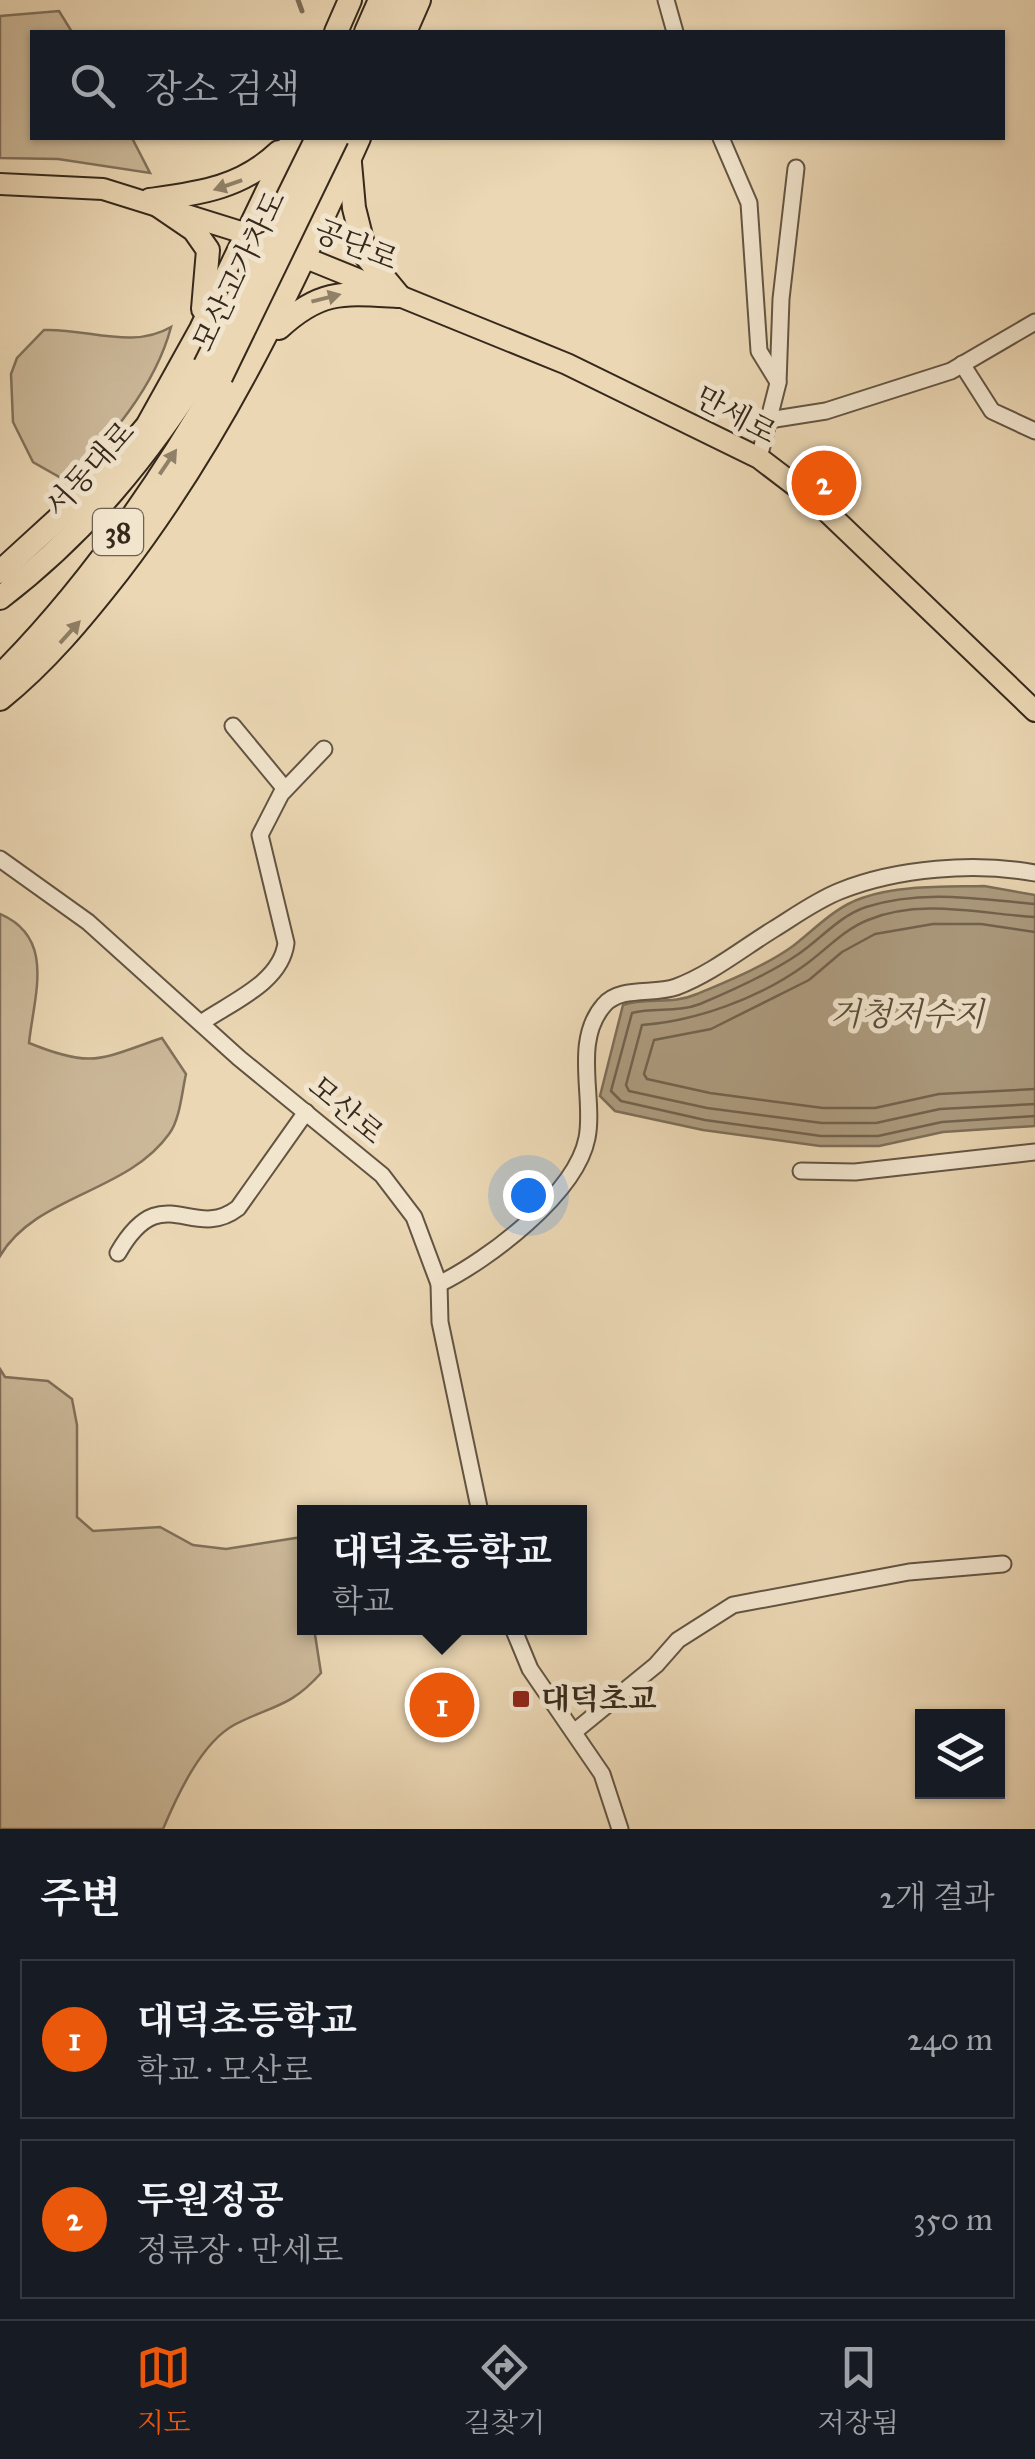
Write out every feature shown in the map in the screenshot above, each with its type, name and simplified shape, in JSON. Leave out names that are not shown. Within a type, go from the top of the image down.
[{"type":"highway","points":[[337,30],[350,0]]},
{"type":"highway","points":[[367,30],[380,0]]},
{"type":"highway","points":[[387,30],[401,0]]},
{"type":"highway","points":[[406,30],[420,0]]},
{"type":"highway","points":[[150,200],[232,186],[259,171],[292,140]]},
{"type":"highway","points":[[0,572],[104,477],[147,426],[201,330],[292,140]]},
{"type":"highway","name":"모산고가차도","points":[[213,371],[316,140]]},
{"type":"highway","points":[[0,699],[72,631],[175,498],[266,339],[307,258],[349,144]]},
{"type":"highway","points":[[349,144],[354,208],[366,256],[399,296]]},
{"type":"highway","name":"모산고가차도","points":[[213,371],[349,144]]},
{"type":"highway","points":[[150,200],[194,230],[208,250],[201,330]]},
{"type":"highway","points":[[266,339],[300,307],[325,295],[399,296]]},
{"type":"highway","name":"서동대로","points":[[0,598],[114,494],[213,371]]},
{"type":"highway","name":"서동대로","points":[[0,676],[66,606],[186,436],[213,371]]},
{"type":"main road","name":"공단로","points":[[0,184],[103,189],[150,200],[246,232],[399,296]]},
{"type":"main road","name":"만세로","points":[[399,296],[567,364],[759,458],[818,503],[1035,711]]},
{"type":"street","points":[[666,0],[674,30]]},
{"type":"street","points":[[722,140],[749,203],[759,351],[778,383]]},
{"type":"street","points":[[759,458],[778,383],[781,299],[796,168]]},
{"type":"street","points":[[768,420],[826,411],[962,364],[1035,322]]},
{"type":"street","points":[[962,364],[992,411],[1035,431]]},
{"type":"street","points":[[232,726],[285,788]]},
{"type":"street","points":[[201,1023],[256,988],[284,960],[286,944],[260,835],[285,788],[324,748]]},
{"type":"street","name":"모산로","points":[[0,859],[88,922],[393,1189],[414,1217],[439,1284],[440,1322],[479,1505]]},
{"type":"street","points":[[439,1284],[461,1273],[535,1216],[579,1162],[588,1138],[588,1054],[594,1024],[605,1003],[621,995],[678,986],[836,892],[873,880],[981,868],[1035,873]]},
{"type":"street","points":[[118,1253],[142,1222],[162,1214],[180,1212],[208,1222],[223,1219],[238,1208],[306,1112]]},
{"type":"street","points":[[801,1170],[855,1172],[1035,1152]]},
{"type":"street","points":[[574,1732],[656,1664],[678,1640],[733,1606],[909,1572],[1003,1564]]},
{"type":"street","points":[[516,1635],[530,1670],[602,1774],[620,1829]]},
{"type":"shaded area","points":[[59,11],[71,30],[30,30],[30,140],[133,140],[150,173],[58,159],[0,158],[0,16]]},
{"type":"shaded area","points":[[171,327],[142,392],[68,482],[33,462],[13,422],[11,374],[17,358],[44,330],[125,338],[156,334]]},
{"type":"shaded area","points":[[0,914],[18,924],[35,953],[37,987],[29,1043],[68,1056],[96,1058],[162,1038],[186,1074],[173,1128],[151,1154],[36,1220],[0,1256]]},
{"type":"shaded area","points":[[0,1369],[5,1377],[48,1381],[72,1399],[77,1425],[77,1517],[93,1531],[160,1527],[193,1545],[226,1549],[297,1538],[297,1635],[315,1635],[321,1673],[290,1700],[222,1733],[191,1771],[163,1829],[0,1829]]},
{"type":"water","name":"거청저수지","points":[[984,886],[1035,895],[1035,1126],[943,1132],[879,1146],[820,1146],[703,1130],[615,1111],[600,1096],[623,1005],[688,997],[734,978],[783,953],[834,913],[862,898],[907,889]]},
{"type":"waterway","points":[[298,0],[302,11]]},
{"type":"place","name":"두원정공","points":[[824,483]]},
{"type":"place","name":"대덕초교","points":[[521,1699]]},
{"type":"place","name":"대덕초등학교","points":[[442,1705]]}]
